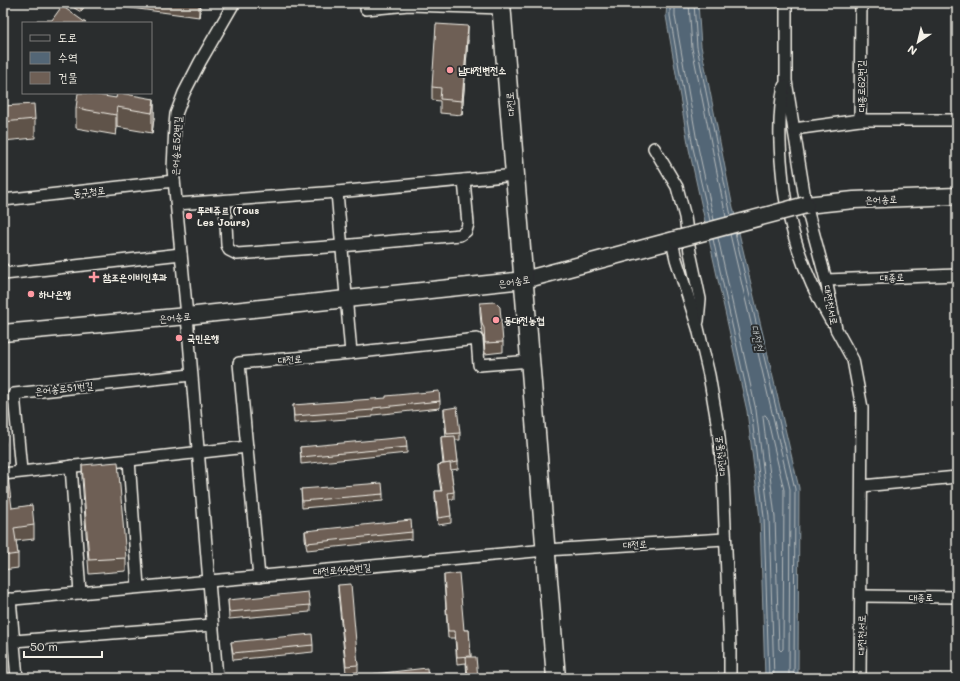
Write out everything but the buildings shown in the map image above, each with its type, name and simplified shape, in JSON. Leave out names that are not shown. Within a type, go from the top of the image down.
[{"type":"main road","name":"대전로","points":[[501,6],[556,678]]},
{"type":"main road","name":"은어송로","points":[[3,333],[346,300],[524,280],[806,205],[854,200],[957,196]]},
{"type":"street","name":"은어송로52번길","points":[[187,316],[174,181],[173,161],[176,114],[184,93],[200,62],[234,3]]},
{"type":"street","name":"대전천서로","points":[[786,3],[786,81],[806,205],[826,280],[836,329],[853,360],[862,408],[860,678]]},
{"type":"street","name":"대종로62번길","points":[[861,3],[860,120],[957,120]]},
{"type":"street","name":"대전로","points":[[366,9],[409,4],[501,6]]},
{"type":"street","points":[[786,81],[781,102],[779,144],[785,201],[806,274],[820,303],[836,329]]},
{"type":"street","points":[[794,128],[860,120]]},
{"type":"street","points":[[654,148],[677,187],[685,217],[690,252],[700,299],[698,328]]},
{"type":"street","points":[[176,204],[337,192],[516,175]]},
{"type":"street","points":[[225,200],[227,245],[229,250],[236,254],[342,246],[460,235],[466,231],[468,224],[464,180]]},
{"type":"street","name":"동구청로","points":[[3,200],[174,181]]},
{"type":"street","points":[[337,192],[351,353]]},
{"type":"street","name":"대전천동로","points":[[675,240],[676,259],[698,328],[709,375],[718,428],[723,477],[730,678]]},
{"type":"street","points":[[3,269],[4,274],[181,254]]},
{"type":"street","name":"대종로","points":[[826,280],[957,275]]},
{"type":"street","points":[[187,316],[217,678]]},
{"type":"street","name":"대전로","points":[[259,577],[239,363],[351,353],[477,339],[479,365],[531,361]]},
{"type":"street","name":"은어송로51번길","points":[[21,471],[14,394],[191,375]]},
{"type":"street","points":[[3,474],[247,447]]},
{"type":"street","points":[[129,460],[138,587]]},
{"type":"street","points":[[71,466],[80,593]]},
{"type":"street","points":[[862,486],[957,477]]},
{"type":"street","name":"대전로","points":[[546,550],[725,539]]},
{"type":"street","name":"대전로448번길","points":[[7,600],[546,550]]},
{"type":"street","name":"대종로","points":[[861,596],[957,597]]},
{"type":"street","points":[[7,600],[14,641],[17,678]]},
{"type":"street","points":[[14,641],[212,625]]},
{"type":"water","name":"대전천","points":[[667,3],[698,3],[701,46],[732,203],[799,488],[798,678],[765,678],[760,518],[747,411],[689,149],[666,16]]},
{"type":"place","name":"남대전변전소","points":[[450,70]]},
{"type":"place","name":"뚜레쥬르 (Tous Les Jours)","points":[[189,216]]},
{"type":"place","name":"참조은이비인후과","points":[[94,277]]},
{"type":"place","name":"하나은행","points":[[31,294]]},
{"type":"place","name":"동대전농협","points":[[496,320]]},
{"type":"place","name":"국민은행","points":[[179,338]]}]
